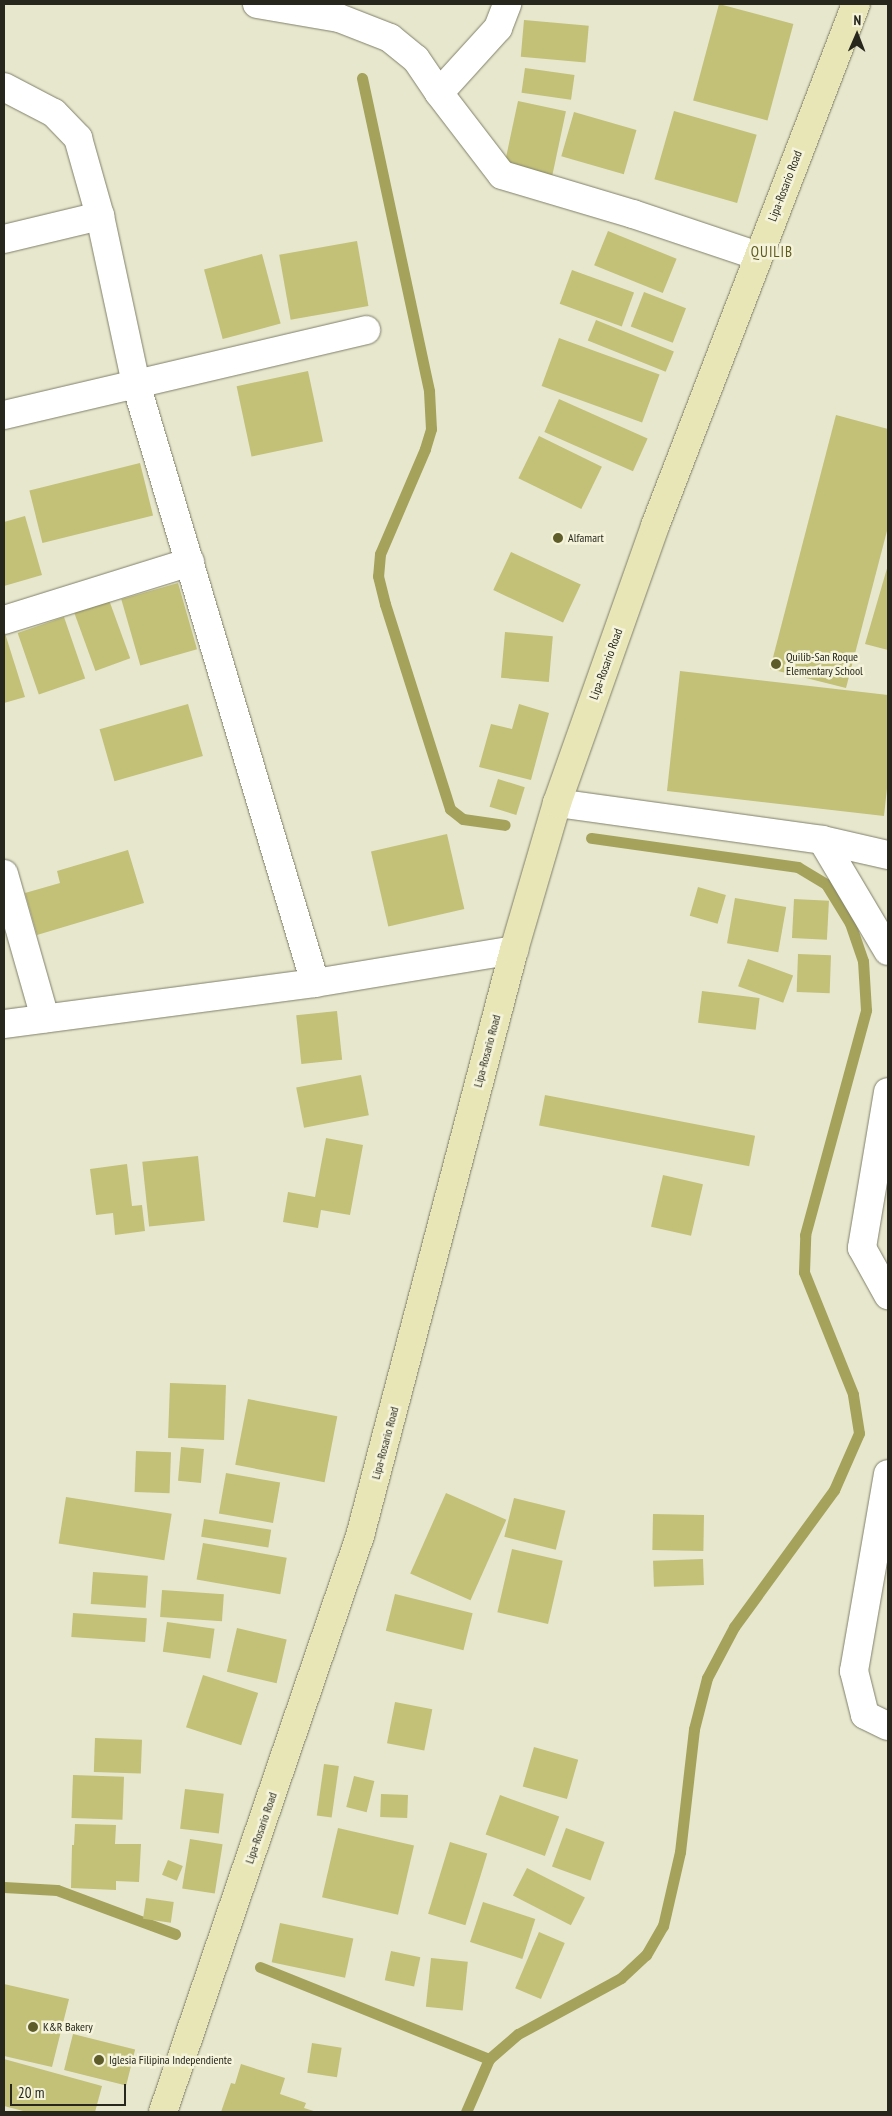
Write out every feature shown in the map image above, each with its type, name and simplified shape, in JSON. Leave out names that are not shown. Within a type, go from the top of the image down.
[{"type":"main road","name":"Lipa-Rosario Road","points":[[163,2112],[360,1536],[514,950],[557,804],[656,526],[856,4]]},
{"type":"street","points":[[257,4],[339,18],[390,38],[416,59],[439,93],[502,175],[633,214],[758,256]]},
{"type":"street","points":[[439,93],[498,28],[506,4]]},
{"type":"street","points":[[4,87],[54,113],[78,138],[100,216],[136,384],[315,982]]},
{"type":"street","points":[[4,239],[100,216]]},
{"type":"street","points":[[4,415],[366,330]]},
{"type":"street","points":[[4,620],[190,562]]},
{"type":"street","points":[[557,804],[822,840],[888,855]]},
{"type":"street","points":[[822,840],[888,950]]},
{"type":"street","points":[[4,874],[45,1018]]},
{"type":"street","points":[[4,1024],[315,982],[514,950]]},
{"type":"street","points":[[888,1092],[862,1248],[888,1295]]},
{"type":"street","points":[[888,1474],[854,1671],[866,1715],[888,1726]]},
{"type":"building","points":[[719,4],[793,24],[767,121],[693,101]]},
{"type":"building","points":[[524,20],[589,26],[586,63],[521,57]]},
{"type":"building","points":[[525,68],[575,75],[571,100],[522,93]]},
{"type":"building","points":[[518,101],[566,111],[551,181],[503,170]]},
{"type":"building","points":[[674,111],[757,135],[737,203],[654,179]]},
{"type":"building","points":[[574,112],[636,130],[624,174],[561,156]]},
{"type":"building","points":[[608,231],[677,259],[663,293],[594,265]]},
{"type":"building","points":[[357,241],[368,306],[291,320],[279,255]]},
{"type":"building","points":[[262,254],[281,324],[223,339],[204,270]]},
{"type":"building","points":[[572,270],[634,293],[622,326],[560,304]]},
{"type":"building","points":[[644,292],[686,308],[673,343],[631,327]]},
{"type":"building","points":[[596,320],[674,351],[666,372],[588,340]]},
{"type":"building","points":[[559,338],[660,375],[642,423],[542,386]]},
{"type":"building","points":[[308,371],[323,441],[252,457],[237,386]]},
{"type":"building","points":[[559,399],[648,438],[633,471],[544,432]]},
{"type":"building","points":[[836,415],[888,429],[888,527],[846,688],[770,669]]},
{"type":"building","points":[[539,436],[602,467],[581,509],[518,478]]},
{"type":"building","points":[[140,463],[153,515],[42,543],[29,491]]},
{"type":"building","points":[[25,516],[42,575],[4,586],[4,522]]},
{"type":"building","points":[[511,552],[581,585],[563,623],[493,590]]},
{"type":"building","points":[[888,565],[888,650],[865,644]]},
{"type":"building","points":[[178,583],[197,649],[140,666],[121,599]]},
{"type":"building","points":[[109,600],[130,658],[95,671],[74,613]]},
{"type":"building","points":[[64,617],[85,678],[39,694],[18,633]]},
{"type":"building","points":[[4,630],[25,697],[4,703]]},
{"type":"building","points":[[505,632],[553,636],[549,682],[501,678]]},
{"type":"building","points":[[680,671],[888,695],[888,779],[884,816],[667,791]]},
{"type":"building","points":[[188,704],[203,756],[114,781],[100,729]]},
{"type":"building","points":[[519,704],[549,713],[531,780],[479,767],[491,724],[512,729]]},
{"type":"building","points":[[498,779],[525,787],[516,815],[490,807]]},
{"type":"building","points":[[447,834],[464,909],[388,927],[371,852]]},
{"type":"building","points":[[128,850],[144,903],[37,935],[25,893],[60,883],[57,871]]},
{"type":"building","points":[[698,887],[726,895],[718,924],[690,916]]},
{"type":"building","points":[[735,898],[786,907],[778,952],[727,943]]},
{"type":"building","points":[[794,899],[829,901],[827,940],[792,938]]},
{"type":"building","points":[[798,954],[831,955],[830,993],[797,992]]},
{"type":"building","points":[[748,959],[793,975],[783,1003],[738,986]]},
{"type":"building","points":[[702,991],[760,998],[756,1030],[698,1023]]},
{"type":"building","points":[[337,1011],[342,1060],[301,1064],[296,1015]]},
{"type":"building","points":[[361,1075],[369,1115],[304,1128],[296,1088]]},
{"type":"building","points":[[545,1095],[755,1136],[749,1166],[539,1125]]},
{"type":"building","points":[[326,1138],[363,1145],[350,1215],[321,1210],[318,1228],[283,1222],[288,1192],[315,1197]]},
{"type":"building","points":[[198,1156],[205,1221],[149,1226],[142,1162]]},
{"type":"building","points":[[127,1164],[132,1206],[142,1205],[145,1231],[115,1235],[113,1213],[96,1215],[90,1169]]},
{"type":"building","points":[[663,1175],[703,1184],[691,1236],[651,1227]]},
{"type":"building","points":[[170,1383],[226,1385],[224,1440],[168,1438]]},
{"type":"building","points":[[248,1399],[337,1416],[325,1482],[235,1465]]},
{"type":"building","points":[[181,1447],[204,1449],[201,1483],[178,1481]]},
{"type":"building","points":[[136,1451],[171,1452],[170,1493],[135,1492]]},
{"type":"building","points":[[226,1473],[280,1483],[273,1523],[219,1513]]},
{"type":"building","points":[[446,1493],[506,1520],[471,1600],[410,1573]]},
{"type":"building","points":[[66,1497],[172,1514],[164,1560],[59,1543]]},
{"type":"building","points":[[514,1498],[565,1511],[556,1550],[504,1537]]},
{"type":"building","points":[[653,1514],[704,1515],[703,1551],[652,1550]]},
{"type":"building","points":[[204,1519],[271,1530],[268,1547],[201,1537]]},
{"type":"building","points":[[203,1543],[287,1558],[280,1594],[197,1579]]},
{"type":"building","points":[[512,1549],[563,1561],[548,1624],[497,1612]]},
{"type":"building","points":[[703,1559],[704,1585],[654,1587],[653,1561]]},
{"type":"building","points":[[93,1572],[148,1576],[146,1608],[91,1604]]},
{"type":"building","points":[[162,1590],[224,1594],[222,1621],[160,1617]]},
{"type":"building","points":[[395,1594],[473,1613],[463,1650],[386,1631]]},
{"type":"building","points":[[73,1613],[147,1618],[145,1642],[71,1637]]},
{"type":"building","points":[[167,1622],[215,1629],[210,1658],[163,1652]]},
{"type":"building","points":[[237,1628],[287,1639],[277,1683],[227,1672]]},
{"type":"building","points":[[203,1675],[258,1693],[241,1745],[186,1727]]},
{"type":"building","points":[[395,1702],[432,1709],[424,1750],[387,1743]]},
{"type":"building","points":[[95,1738],[142,1740],[141,1774],[94,1772]]},
{"type":"building","points":[[534,1747],[578,1760],[567,1799],[523,1786]]},
{"type":"building","points":[[324,1764],[339,1766],[332,1818],[317,1815]]},
{"type":"building","points":[[73,1775],[124,1777],[122,1820],[71,1818]]},
{"type":"building","points":[[354,1776],[374,1781],[367,1812],[346,1807]]},
{"type":"building","points":[[185,1789],[224,1794],[219,1833],[180,1829]]},
{"type":"building","points":[[381,1794],[408,1795],[407,1818],[380,1817]]},
{"type":"building","points":[[500,1795],[559,1817],[545,1856],[486,1834]]},
{"type":"building","points":[[75,1824],[116,1825],[115,1844],[141,1844],[139,1882],[116,1881],[116,1890],[71,1888],[72,1845],[74,1845]]},
{"type":"building","points":[[338,1828],[414,1846],[398,1915],[322,1897]]},
{"type":"building","points":[[566,1828],[605,1842],[591,1881],[552,1867]]},
{"type":"building","points":[[190,1839],[223,1844],[215,1894],[182,1888]]},
{"type":"building","points":[[450,1842],[487,1853],[465,1925],[428,1914]]},
{"type":"building","points":[[168,1860],[183,1866],[177,1881],[162,1875]]},
{"type":"building","points":[[527,1868],[585,1898],[571,1925],[513,1896]]},
{"type":"building","points":[[146,1898],[174,1902],[171,1923],[143,1919]]},
{"type":"building","points":[[483,1902],[535,1919],[522,1959],[470,1942]]},
{"type":"building","points":[[280,1923],[353,1939],[345,1978],[272,1962]]},
{"type":"building","points":[[539,1932],[565,1943],[541,1999],[515,1988]]},
{"type":"building","points":[[391,1951],[420,1957],[414,1987],[385,1980]]},
{"type":"building","points":[[431,1958],[468,1962],[463,2011],[426,2007]]},
{"type":"building","name":"K&R Bakery","points":[[4,1984],[69,1999],[52,2067],[4,2056]]},
{"type":"building","name":"Iglesia Filipina Independiente","points":[[73,2034],[135,2049],[126,2085],[64,2070]]},
{"type":"building","points":[[312,2043],[342,2048],[337,2077],[307,2073]]},
{"type":"building","points":[[4,2059],[102,2086],[95,2112],[27,2112],[4,2106]]},
{"type":"building","points":[[241,2064],[285,2078],[280,2094],[306,2103],[304,2108],[317,2112],[221,2112],[231,2083],[235,2084]]},
{"type":"waterway","points":[[362,78],[429,391],[431,429],[425,449],[380,554],[378,576],[385,604],[450,809],[463,819],[505,825]]},
{"type":"waterway","points":[[466,2112],[489,2059],[518,2034],[621,1978],[646,1955],[663,1926],[680,1852],[694,1729],[707,1678],[734,1627],[834,1490],[859,1433],[853,1394],[804,1272],[805,1235],[866,1010],[863,961],[850,923],[826,884],[798,867],[591,838]]},
{"type":"waterway","points":[[4,1887],[57,1890],[175,1934]]},
{"type":"waterway","points":[[260,1967],[489,2059]]},
{"type":"place","name":"Alfamart","points":[[558,538]]},
{"type":"place","name":"Quilib-San Roque Elementary School","points":[[776,664]]},
{"type":"place","name":"K&R Bakery","points":[[33,2027]]},
{"type":"place","name":"Iglesia Filipina Independiente","points":[[99,2060]]},
{"type":"district","name":"QUILIB","points":[[772,252]]}]
